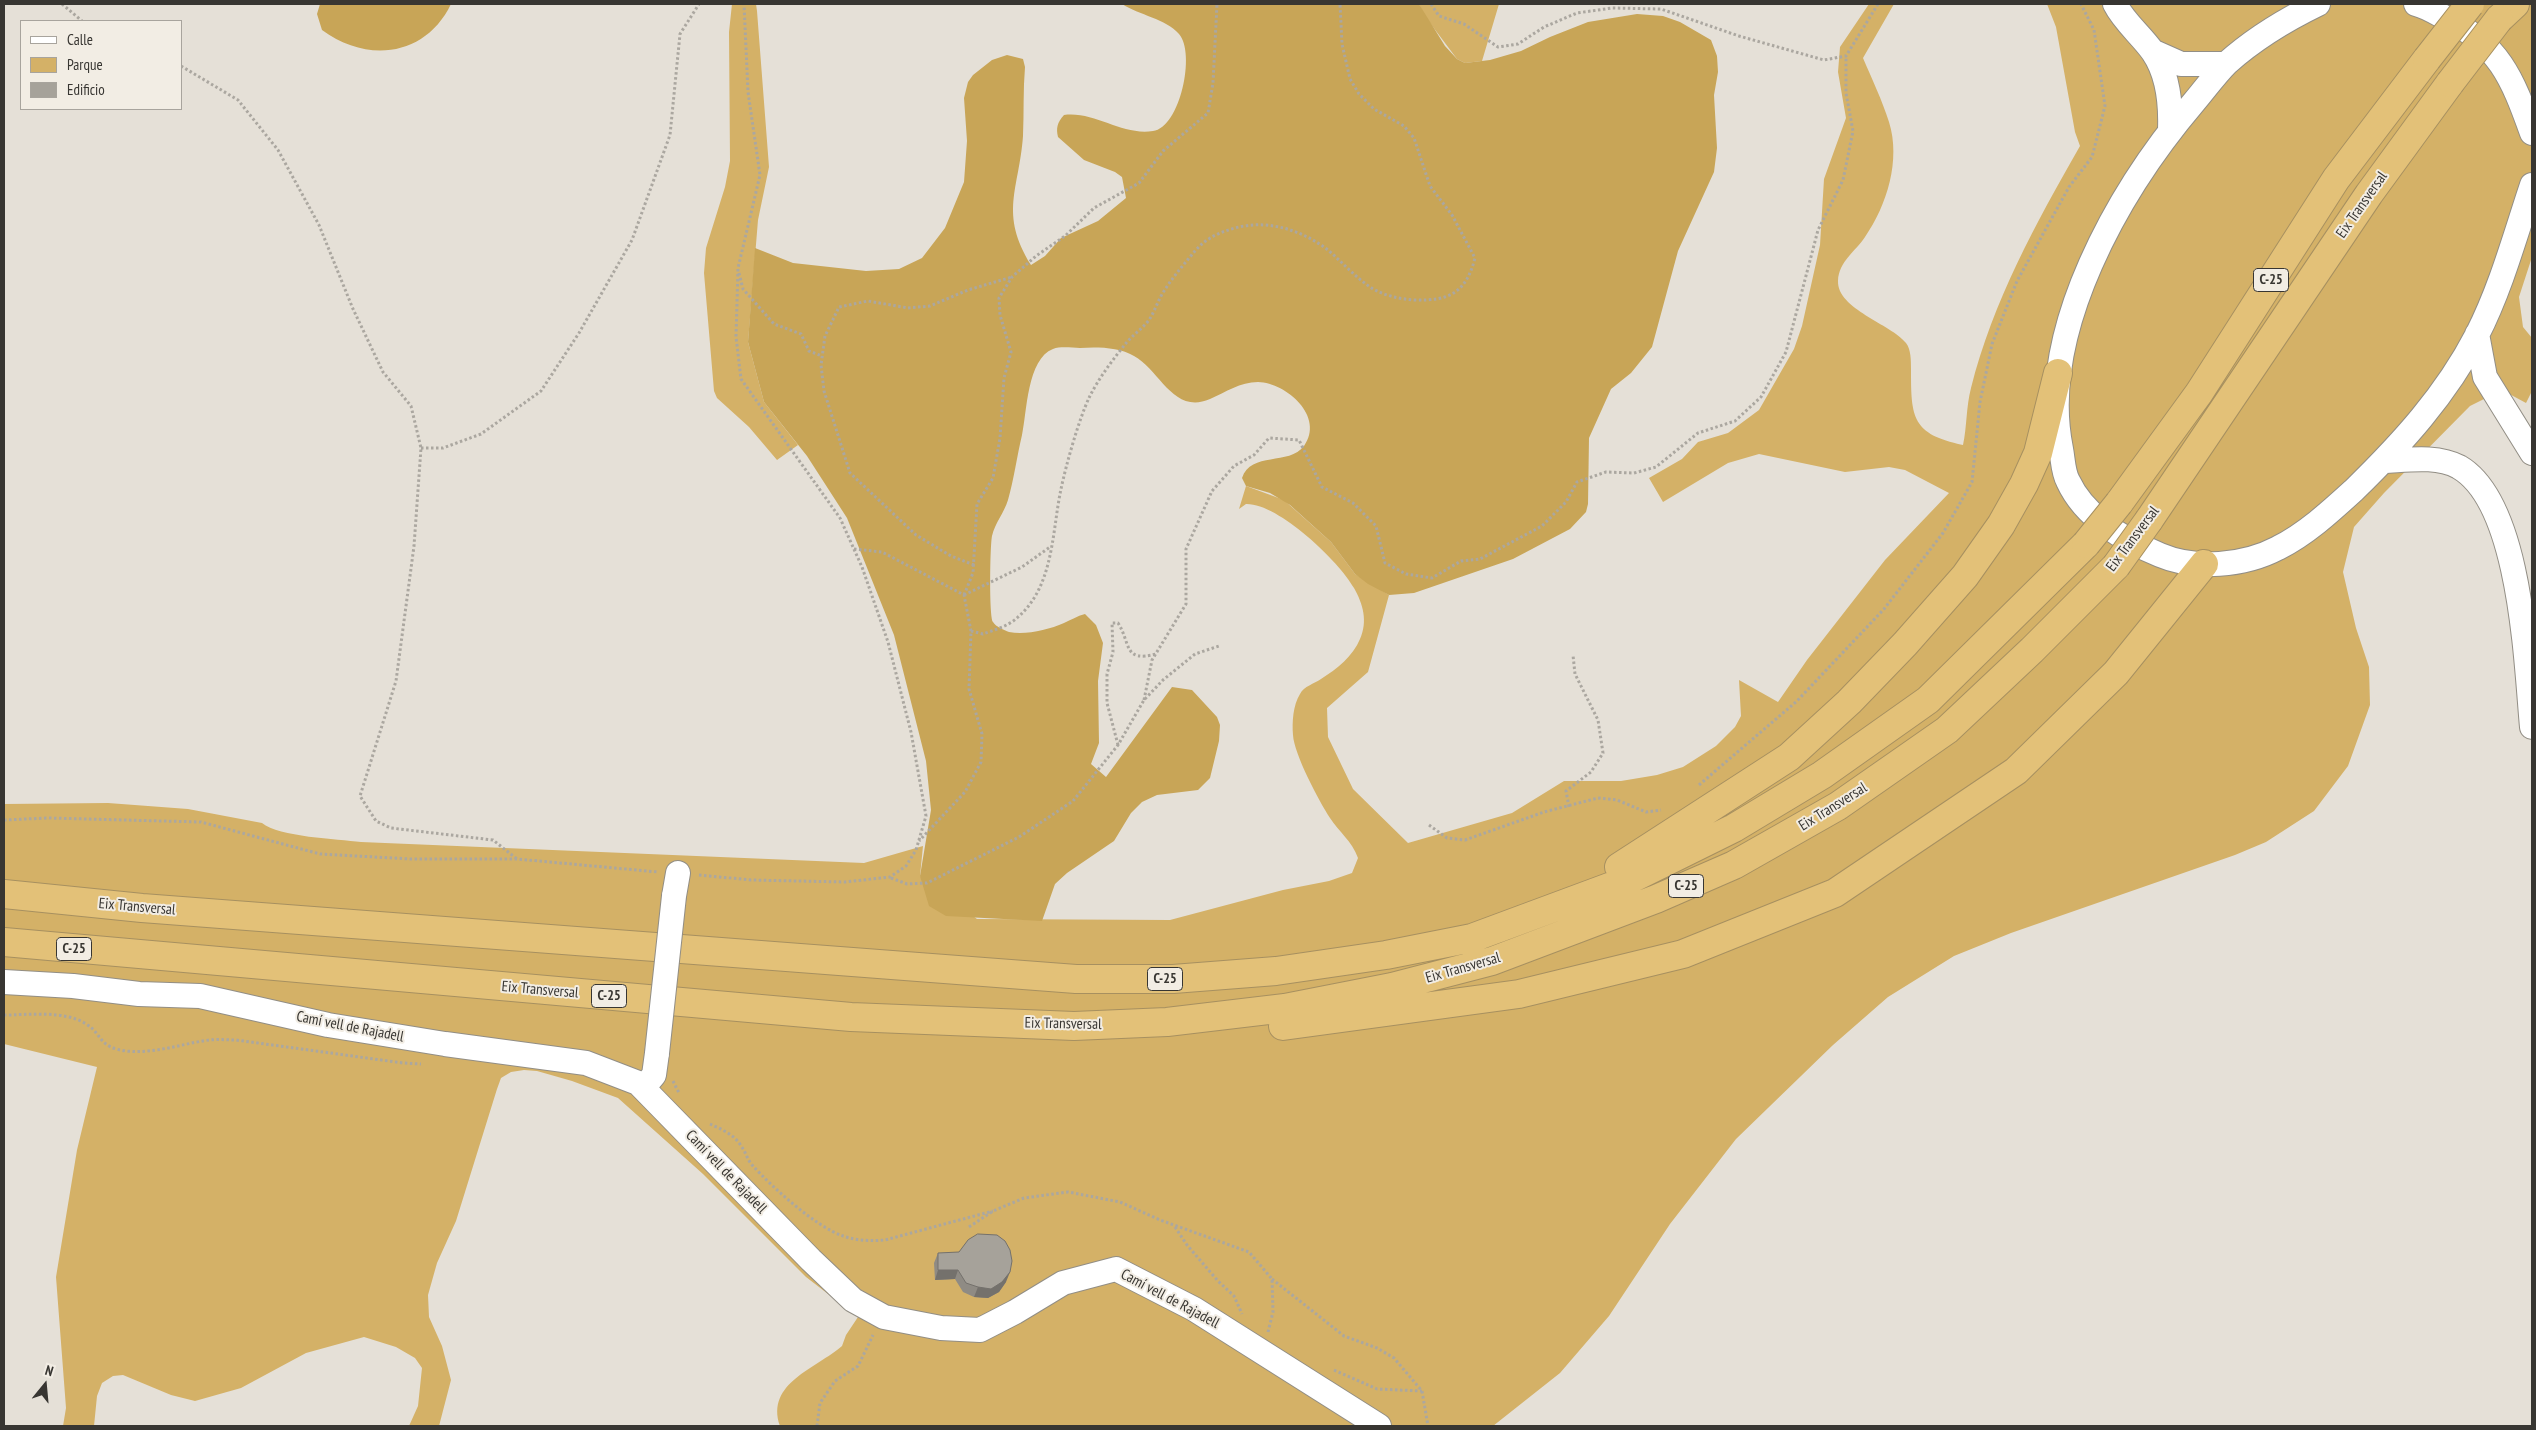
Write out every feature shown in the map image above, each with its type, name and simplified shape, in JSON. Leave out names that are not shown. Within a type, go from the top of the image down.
[{"type":"highway","name":"Eix Transversal","points":[[4,894],[142,908],[1076,979],[1172,979],[1276,971],[1386,955],[1472,938],[1631,879],[1734,828],[1822,775],[1928,700],[2086,544],[2119,503],[2199,394],[2336,179],[2470,4]]},
{"type":"highway","name":"Eix Transversal","points":[[4,942],[851,1017],[1074,1026],[1167,1022],[1285,1008],[1382,989],[1492,961],[1656,899],[1734,865],[1838,806],[1947,730],[2032,650],[2116,566],[2369,194],[2450,83],[2507,12]]},
{"type":"highway","points":[[1472,938],[1597,880],[1652,847],[1789,757],[1849,702],[1905,644],[1965,576],[2000,525],[2024,484],[2038,453],[2058,373]]},
{"type":"highway","points":[[1167,1022],[1260,1029],[1519,994],[1683,954],[1835,893],[2016,772],[2116,673],[2204,564]]},
{"type":"street","points":[[2114,4],[2118,12],[2154,52],[2165,77],[2171,106],[2170,130]]},
{"type":"street","points":[[2318,4],[2276,25],[2226,64],[2159,144],[2098,246],[2072,311],[2058,373],[2055,422],[2067,480],[2087,510],[2127,541],[2168,558],[2204,564],[2231,562],[2278,548],[2325,516],[2384,461],[2440,396],[2477,334],[2502,276],[2532,186]]},
{"type":"street","points":[[2416,4],[2462,26],[2495,54],[2514,84],[2532,133]]},
{"type":"street","points":[[2154,52],[2181,64],[2226,64]]},
{"type":"street","points":[[2477,334],[2485,377],[2532,454]]},
{"type":"street","points":[[2384,461],[2427,459],[2458,467],[2486,492],[2501,530],[2520,604],[2532,727]]},
{"type":"street","points":[[652,1072],[676,885]]},
{"type":"street","name":"Camí vell de Rajadell","points":[[4,982],[73,986],[139,994],[200,996],[328,1025],[445,1044],[586,1063],[638,1083],[652,1072],[811,1260],[854,1300],[884,1317],[941,1328],[980,1330],[1015,1312],[1063,1282],[1116,1269],[1194,1309],[1269,1341],[1379,1426]]},
{"type":"path","points":[[62,4],[81,20]]},
{"type":"path","points":[[421,448],[443,448],[481,434],[533,397],[541,391],[579,333],[632,240],[661,161],[670,135],[680,34],[699,4]]},
{"type":"path","points":[[744,4],[748,92],[760,175],[738,268],[736,337],[740,379],[840,518],[854,549],[888,642],[911,732],[926,816],[916,850],[906,866],[890,878]]},
{"type":"path","points":[[918,842],[965,792],[981,762],[982,734],[969,689],[971,631],[964,595],[973,573],[976,504],[993,478],[1000,438],[1004,378],[1011,352],[1000,316],[1000,298],[1012,277],[1036,256],[1065,236],[1094,208],[1138,183],[1163,151],[1208,113],[1213,83],[1217,4]]},
{"type":"path","points":[[971,631],[982,634],[1011,622],[1023,613],[1037,594],[1044,579],[1063,480],[1090,396],[1127,343],[1149,321],[1163,292],[1196,249],[1217,234],[1255,223],[1272,225],[1306,235],[1327,250],[1368,285],[1398,299],[1429,301],[1445,299],[1453,295],[1470,274],[1475,258],[1452,215],[1430,186],[1414,138],[1404,126],[1374,109],[1359,94],[1350,79],[1342,44],[1340,4]]},
{"type":"path","points":[[1431,4],[1439,16],[1464,24],[1498,47],[1518,44],[1544,27],[1577,13],[1612,8],[1661,9],[1739,36],[1824,60],[1846,56]]},
{"type":"path","points":[[1144,700],[1152,660],[1186,604],[1186,549],[1212,491],[1234,466],[1254,455],[1269,438],[1298,440],[1322,487],[1353,503],[1376,526],[1385,563],[1406,574],[1432,578],[1460,560],[1480,559],[1542,526],[1566,502],[1577,482],[1606,472],[1634,474],[1656,467],[1698,433],[1735,420],[1761,397],[1786,352],[1818,230],[1843,180],[1853,131],[1846,93],[1846,56],[1878,4]]},
{"type":"path","points":[[1696,788],[1797,700],[1884,609],[1943,533],[1972,482],[1980,402],[1992,344],[2017,281],[2069,187],[2092,156],[2105,106],[2094,30],[2081,4]]},
{"type":"path","points":[[182,67],[238,100],[278,150],[320,225],[353,308],[383,372],[411,406],[421,448],[414,546],[396,681],[360,796],[376,821],[392,828],[493,840],[517,859]]},
{"type":"path","points":[[738,268],[743,290],[774,324],[801,334],[809,351],[822,356]]},
{"type":"path","points":[[974,565],[951,556],[916,534],[850,474],[824,391],[821,365],[822,356],[825,336],[839,307],[868,302],[908,308],[930,306],[968,290],[1012,277]]},
{"type":"path","points":[[964,595],[1022,567],[1051,547]]},
{"type":"path","points":[[854,549],[882,552],[964,595]]},
{"type":"path","points":[[1118,745],[1107,703],[1107,674],[1113,652],[1112,623],[1118,623],[1125,643],[1132,654],[1142,658],[1156,654]]},
{"type":"path","points":[[4,820],[48,818],[201,822],[320,854],[411,859],[517,859],[676,885],[751,880],[845,882],[890,878],[907,884],[927,883],[1019,838],[1073,801],[1118,745],[1144,700],[1163,680],[1194,654],[1219,646]]},
{"type":"path","points":[[1568,807],[1566,791],[1591,772],[1603,753],[1598,720],[1575,674],[1573,655]]},
{"type":"path","points":[[1428,825],[1447,838],[1465,840],[1544,812],[1598,798],[1617,800],[1646,812],[1666,810]]},
{"type":"path","points":[[4,1015],[52,1014],[83,1022],[88,1024],[101,1041],[112,1048],[127,1051],[166,1049],[210,1040],[236,1040],[403,1063],[434,1064],[445,1044]]},
{"type":"path","points":[[652,1072],[672,1079],[682,1100]]},
{"type":"path","points":[[705,1122],[727,1132],[740,1144],[752,1165],[775,1188],[815,1220],[844,1237],[868,1241],[885,1240],[993,1211],[1024,1198],[1068,1192],[1120,1202],[1174,1225],[1249,1252],[1272,1279],[1344,1336],[1377,1348],[1394,1358],[1422,1391],[1428,1426]]},
{"type":"path","points":[[969,1227],[993,1211]]},
{"type":"path","points":[[1174,1225],[1193,1252],[1234,1296],[1242,1313],[1248,1318]]},
{"type":"path","points":[[1269,1341],[1273,1312],[1272,1279]]},
{"type":"path","points":[[818,1426],[820,1403],[835,1381],[858,1366],[884,1317]]},
{"type":"path","points":[[1261,1328],[1269,1341]]},
{"type":"path","points":[[1328,1367],[1377,1389],[1422,1391]]},
{"type":"green space","points":[[732,4],[756,4],[757,11],[769,167],[758,220],[748,342],[764,402],[798,445],[777,460],[749,427],[717,398],[714,391],[704,273],[706,248],[725,187],[730,161],[729,32]]},
{"type":"green space","points":[[1419,4],[1499,4],[1482,61],[1465,63],[1457,59],[1424,15]]},
{"type":"green space","points":[[1869,4],[1894,4],[1863,58],[1889,122],[1893,152],[1892,167],[1890,182],[1880,211],[1865,237],[1841,268],[1838,281],[1840,291],[1855,308],[1899,336],[1908,346],[1911,359],[1911,386],[1914,412],[1924,429],[1946,441],[1963,445],[1971,388],[1991,324],[2032,233],[2080,146],[2075,132],[2056,27],[2047,4],[2532,4],[2532,257],[2519,297],[2523,327],[2532,338],[2532,391],[2526,403],[2502,390],[2470,406],[2384,493],[2354,527],[2343,572],[2356,628],[2369,667],[2370,705],[2348,766],[2314,811],[2266,842],[2235,855],[2011,933],[1954,956],[1888,997],[1833,1045],[1736,1139],[1670,1224],[1609,1316],[1560,1373],[1493,1426],[780,1426],[777,1411],[780,1398],[786,1388],[796,1378],[842,1346],[846,1335],[858,1317],[806,1277],[703,1174],[618,1098],[572,1081],[537,1071],[524,1070],[511,1072],[501,1078],[456,1221],[437,1263],[428,1295],[429,1317],[442,1346],[451,1380],[439,1426],[409,1426],[418,1406],[422,1368],[415,1358],[396,1347],[364,1337],[306,1353],[241,1388],[195,1401],[171,1395],[123,1375],[113,1376],[102,1383],[97,1396],[94,1426],[63,1426],[66,1408],[56,1277],[77,1150],[97,1067],[4,1044],[4,804],[108,803],[188,809],[262,823],[270,828],[294,834],[361,842],[864,863],[923,846],[920,876],[977,919],[1170,920],[1283,890],[1329,881],[1352,873],[1358,858],[1325,810],[1302,765],[1294,743],[1294,714],[1296,703],[1302,691],[1344,662],[1357,645],[1364,626],[1362,606],[1354,588],[1335,563],[1322,549],[1290,523],[1259,506],[1246,504],[1239,509],[1246,486],[1284,500],[1331,542],[1355,574],[1389,595],[1368,672],[1327,708],[1328,737],[1353,789],[1408,843],[1512,813],[1564,781],[1621,781],[1657,775],[1683,767],[1716,746],[1735,727],[1741,716],[1739,680],[1778,702],[1807,660],[1885,560],[1949,493],[1905,470],[1889,467],[1845,472],[1759,454],[1728,463],[1663,502],[1649,478],[1682,459],[1698,442],[1728,433],[1759,410],[1794,349],[1802,326],[1820,245],[1824,179],[1846,118],[1838,72],[1840,47]]},
{"type":"shaded area","points":[[320,4],[451,4],[440,21],[427,35],[411,44],[394,49],[376,50],[358,48],[340,41],[322,30],[317,14]]},
{"type":"shaded area","points":[[1122,4],[1419,4],[1445,46],[1457,59],[1465,63],[1490,60],[1521,51],[1588,22],[1637,14],[1663,16],[1680,22],[1711,40],[1717,56],[1718,72],[1714,95],[1717,148],[1714,172],[1678,251],[1652,347],[1631,373],[1611,389],[1589,438],[1588,504],[1586,512],[1570,529],[1513,559],[1414,593],[1389,595],[1368,584],[1355,574],[1331,542],[1290,505],[1270,493],[1246,486],[1242,478],[1253,464],[1289,456],[1304,446],[1309,435],[1310,424],[1306,413],[1291,395],[1269,384],[1251,382],[1210,399],[1197,402],[1186,401],[1168,389],[1143,363],[1134,356],[1122,351],[1101,348],[1063,347],[1053,349],[1044,355],[1038,363],[1030,387],[1008,500],[992,536],[990,595],[993,622],[998,627],[1009,632],[1030,632],[1051,628],[1085,614],[1096,625],[1103,643],[1098,681],[1099,743],[1091,764],[1106,777],[1172,687],[1192,690],[1217,717],[1220,725],[1219,741],[1210,778],[1198,790],[1157,795],[1142,802],[1131,813],[1114,841],[1067,873],[1055,884],[1042,921],[946,916],[929,906],[920,876],[931,810],[926,761],[894,635],[847,518],[807,456],[764,402],[748,342],[755,248],[793,263],[866,271],[899,269],[922,258],[945,228],[964,182],[967,141],[964,98],[968,82],[973,75],[992,60],[1007,55],[1023,59],[1025,67],[1023,136],[1015,187],[1013,216],[1021,247],[1031,265],[1045,256],[1061,238],[1098,221],[1126,198],[1122,177],[1115,172],[1084,160],[1058,137],[1058,123],[1064,115],[1075,115],[1142,132],[1153,131],[1163,127],[1178,104],[1185,72],[1186,57],[1184,44],[1179,34],[1160,21]]},
{"type":"building","points":[[978,1234],[997,1235],[1005,1241],[1010,1250],[1012,1261],[1010,1272],[1002,1282],[991,1289],[966,1283],[958,1270],[938,1270],[938,1253],[959,1252],[968,1240]]}]
